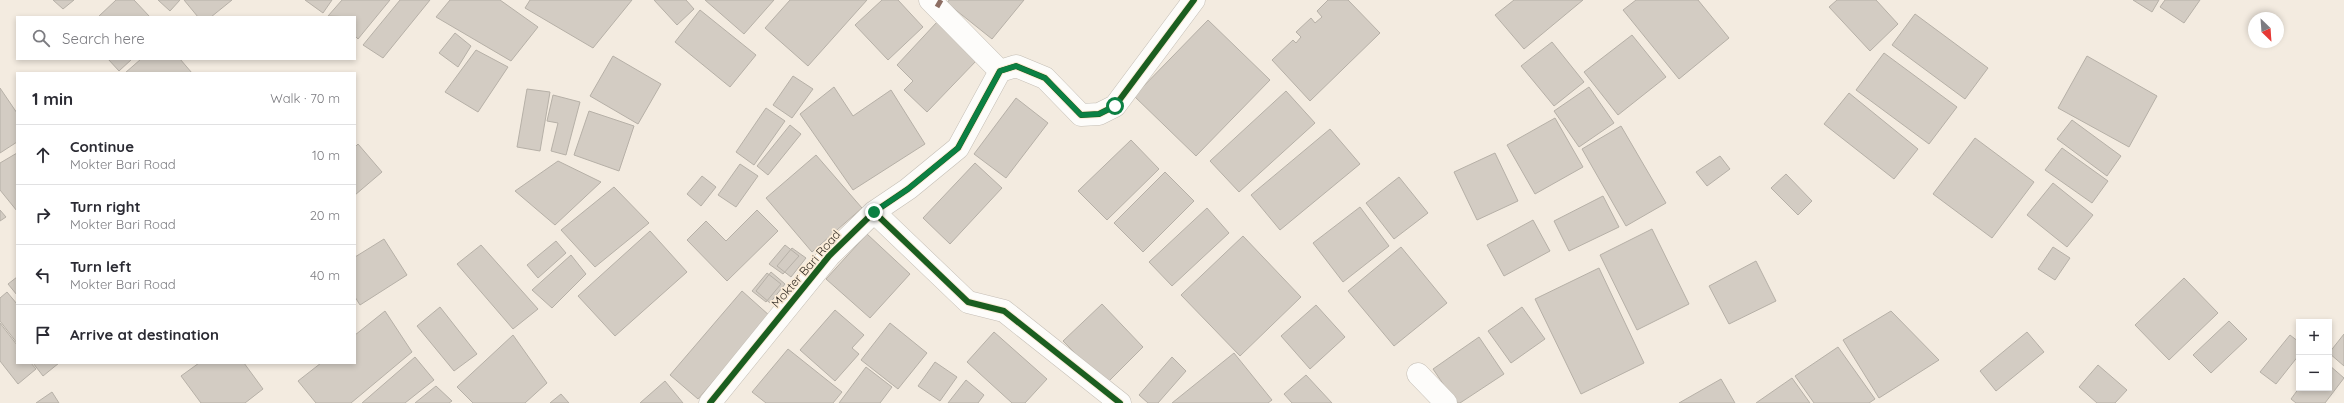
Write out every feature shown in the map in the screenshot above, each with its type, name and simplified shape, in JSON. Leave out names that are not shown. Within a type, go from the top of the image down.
[{"type":"street","points":[[936,2],[1000,71],[1016,66],[1045,78],[1081,115],[1099,114],[1115,106],[1194,0]]},
{"type":"street","name":"Mokter Bari Road","points":[[710,403],[829,256],[874,212],[908,189],[958,148],[1000,71]]},
{"type":"street","points":[[874,212],[968,302],[1004,311],[1120,403]]},
{"type":"street","points":[[1418,374],[1446,403]]},
{"type":"building","points":[[53,0],[74,0],[63,9]]},
{"type":"building","points":[[116,0],[134,0],[149,16],[99,16]]},
{"type":"building","points":[[158,0],[180,0],[170,11]]},
{"type":"building","points":[[184,0],[232,0],[212,16],[197,16]]},
{"type":"building","points":[[305,0],[332,0],[323,13]]},
{"type":"building","points":[[342,0],[390,0],[358,39],[356,37],[356,16],[328,16]]},
{"type":"building","points":[[400,0],[430,0],[383,58],[363,45]]},
{"type":"building","points":[[450,0],[500,0],[538,27],[511,61],[436,17]]},
{"type":"building","points":[[530,0],[632,0],[593,48],[525,8]]},
{"type":"building","points":[[654,0],[686,0],[694,9],[677,25]]},
{"type":"building","points":[[705,0],[774,0],[744,34]]},
{"type":"building","points":[[790,0],[867,0],[808,66],[765,28]]},
{"type":"building","points":[[882,0],[898,0],[923,27],[888,60],[855,25]]},
{"type":"building","points":[[949,0],[1024,0],[992,39],[947,3]]},
{"type":"building","points":[[1328,0],[1348,0],[1380,33],[1310,101],[1272,60],[1293,40],[1296,43],[1301,37],[1296,32],[1311,18],[1315,23],[1322,17],[1317,11]]},
{"type":"building","points":[[1514,0],[1583,0],[1524,49],[1495,15]]},
{"type":"building","points":[[1636,0],[1698,0],[1729,38],[1679,79],[1623,10]]},
{"type":"building","points":[[1837,0],[1876,0],[1898,24],[1870,51],[1829,7]]},
{"type":"building","points":[[2133,0],[2159,0],[2152,12]]},
{"type":"building","points":[[2165,0],[2200,0],[2184,23],[2160,7]]},
{"type":"building","points":[[700,10],[756,55],[730,87],[675,42]]},
{"type":"building","points":[[1915,14],[1988,68],[1965,99],[1892,45]]},
{"type":"building","points":[[1208,20],[1270,80],[1196,156],[1134,96]]},
{"type":"building","points":[[937,22],[977,60],[927,112],[904,90],[913,81],[897,65]]},
{"type":"building","points":[[455,33],[471,46],[458,67],[439,53]]},
{"type":"building","points":[[1632,35],[1666,77],[1618,115],[1584,72]]},
{"type":"building","points":[[1552,42],[1584,82],[1554,106],[1521,66]]},
{"type":"building","points":[[476,50],[508,67],[478,112],[445,92]]},
{"type":"building","points":[[1884,53],[1957,107],[1929,144],[1856,90]]},
{"type":"building","points":[[613,56],[661,84],[638,124],[590,96]]},
{"type":"building","points":[[2087,56],[2157,96],[2129,147],[2058,108]]},
{"type":"building","points":[[109,60],[131,60],[119,71]]},
{"type":"building","points":[[140,60],[181,60],[191,72],[126,72]]},
{"type":"building","points":[[793,76],[813,89],[792,118],[773,105]]},
{"type":"building","points":[[834,87],[853,116],[891,90],[925,144],[853,190],[800,114]]},
{"type":"building","points":[[1589,87],[1614,123],[1579,147],[1554,111]]},
{"type":"building","points":[[0,88],[16,112],[16,143],[0,153]]},
{"type":"building","points":[[527,89],[550,92],[540,151],[517,147]]},
{"type":"building","points":[[1286,91],[1315,123],[1239,192],[1210,161]]},
{"type":"building","points":[[1849,93],[1918,149],[1894,179],[1824,124]]},
{"type":"building","points":[[553,95],[580,102],[566,155],[551,151],[558,123],[547,121]]},
{"type":"building","points":[[1016,98],[1048,123],[1006,178],[974,154]]},
{"type":"building","points":[[766,108],[785,121],[754,165],[736,152]]},
{"type":"building","points":[[589,111],[634,126],[619,171],[574,155]]},
{"type":"building","points":[[1555,118],[1583,167],[1535,194],[1507,145]]},
{"type":"building","points":[[2072,120],[2121,156],[2107,176],[2057,139]]},
{"type":"building","points":[[790,125],[801,134],[768,175],[757,166]]},
{"type":"building","points":[[1621,126],[1666,203],[1626,226],[1582,149]]},
{"type":"building","points":[[1330,129],[1360,164],[1280,230],[1251,195]]},
{"type":"building","points":[[1975,138],[2034,182],[1992,238],[1933,194]]},
{"type":"building","points":[[1131,140],[1159,169],[1107,220],[1078,191]]},
{"type":"building","points":[[358,144],[382,172],[356,194],[356,146]]},
{"type":"building","points":[[2062,148],[2108,181],[2092,203],[2045,170]]},
{"type":"building","points":[[1495,153],[1518,201],[1477,220],[1454,172]]},
{"type":"building","points":[[16,154],[16,210],[0,190],[0,163]]},
{"type":"building","points":[[816,155],[862,208],[812,252],[766,198]]},
{"type":"building","points":[[1720,156],[1730,169],[1707,186],[1696,172]]},
{"type":"building","points":[[558,161],[601,182],[555,225],[515,191]]},
{"type":"building","points":[[975,163],[1002,188],[950,244],[923,218]]},
{"type":"building","points":[[740,164],[758,176],[736,207],[718,195]]},
{"type":"building","points":[[1165,172],[1194,201],[1143,252],[1114,223]]},
{"type":"building","points":[[1786,174],[1812,201],[1798,215],[1771,188]]},
{"type":"building","points":[[702,176],[716,187],[701,206],[687,194]]},
{"type":"building","points":[[1399,177],[1428,213],[1394,239],[1366,203]]},
{"type":"building","points":[[2053,183],[2093,215],[2067,247],[2027,215]]},
{"type":"building","points":[[614,187],[649,223],[595,267],[561,230]]},
{"type":"building","points":[[1603,196],[1619,227],[1569,251],[1554,221]]},
{"type":"building","points":[[1360,207],[1389,246],[1343,282],[1313,243]]},
{"type":"building","points":[[1207,208],[1229,233],[1172,286],[1149,262]]},
{"type":"building","points":[[0,210],[6,217],[0,221]]},
{"type":"building","points":[[757,210],[778,231],[727,281],[687,240],[706,221],[726,241]]},
{"type":"building","points":[[1533,220],[1550,251],[1504,276],[1487,245]]},
{"type":"building","points":[[1652,229],[1689,304],[1637,330],[1600,255]]},
{"type":"building","points":[[650,231],[687,272],[615,336],[578,296]]},
{"type":"building","points":[[867,234],[910,274],[870,318],[826,279]]},
{"type":"building","points":[[1243,236],[1301,297],[1240,356],[1181,295]]},
{"type":"building","points":[[384,239],[407,275],[360,305],[356,299],[356,256]]},
{"type":"building","points":[[556,241],[566,253],[538,278],[527,265]]},
{"type":"building","points":[[481,245],[538,309],[513,329],[457,264]]},
{"type":"building","points":[[785,245],[799,256],[783,274],[769,264]]},
{"type":"building","points":[[1401,247],[1447,303],[1394,346],[1348,291]]},
{"type":"building","points":[[2053,247],[2070,258],[2055,280],[2038,269]]},
{"type":"building","points":[[792,248],[806,258],[791,277],[777,266]]},
{"type":"building","points":[[571,255],[586,274],[552,308],[532,290]]},
{"type":"building","points":[[1756,261],[1776,301],[1729,324],[1709,286]]},
{"type":"building","points":[[1599,268],[1644,363],[1581,394],[1535,299]]},
{"type":"building","points":[[771,272],[785,284],[770,303],[756,291]]},
{"type":"building","points":[[767,273],[781,284],[766,302],[752,291]]},
{"type":"building","points":[[16,278],[16,294],[8,284]]},
{"type":"building","points":[[2184,278],[2218,313],[2169,360],[2135,325]]},
{"type":"building","points":[[742,291],[770,316],[698,399],[670,375]]},
{"type":"building","points":[[7,292],[16,303],[16,342],[0,321],[0,298]]},
{"type":"building","points":[[1102,304],[1143,347],[1106,384],[1063,341]]},
{"type":"building","points":[[1316,305],[1345,337],[1310,369],[1281,336]]},
{"type":"building","points":[[440,307],[477,354],[454,371],[417,326]]},
{"type":"building","points":[[1522,307],[1545,339],[1511,363],[1488,331]]},
{"type":"building","points":[[835,310],[864,335],[852,348],[859,354],[835,381],[800,350]]},
{"type":"building","points":[[385,311],[412,352],[351,403],[316,403],[298,381],[320,364],[356,364],[356,334]]},
{"type":"building","points":[[1891,311],[1939,360],[1879,398],[1843,340]]},
{"type":"building","points":[[2229,321],[2247,339],[2211,373],[2193,355]]},
{"type":"building","points":[[0,323],[16,344],[16,364],[32,364],[36,369],[18,384],[0,361]]},
{"type":"building","points":[[890,323],[927,353],[898,389],[861,360]]},
{"type":"building","points":[[994,332],[1047,379],[1025,403],[1012,403],[967,362]]},
{"type":"building","points":[[2027,332],[2044,352],[1996,391],[1980,371]]},
{"type":"building","points":[[2344,334],[2344,366],[2332,356],[2332,349]]},
{"type":"building","points":[[513,335],[547,383],[525,403],[473,403],[457,387]]},
{"type":"building","points":[[2290,335],[2296,340],[2296,359],[2276,384],[2260,372]]},
{"type":"building","points":[[1479,337],[1504,374],[1460,403],[1456,403],[1433,369]]},
{"type":"building","points":[[1838,347],[1875,399],[1869,403],[1814,403],[1795,376]]},
{"type":"building","points":[[788,349],[842,392],[833,403],[766,403],[752,392]]},
{"type":"building","points":[[1234,353],[1272,400],[1268,403],[1172,403]]},
{"type":"building","points":[[415,357],[434,380],[405,403],[362,403]]},
{"type":"building","points":[[1172,357],[1186,371],[1158,403],[1148,403],[1139,395]]},
{"type":"building","points":[[935,362],[957,377],[940,401],[918,386]]},
{"type":"building","points":[[34,364],[58,364],[43,376]]},
{"type":"building","points":[[198,364],[245,364],[263,389],[245,403],[201,403],[181,376]]},
{"type":"building","points":[[2098,365],[2127,390],[2115,403],[2097,403],[2079,387]]},
{"type":"building","points":[[866,367],[892,387],[880,403],[839,403]]},
{"type":"building","points":[[2332,368],[2344,378],[2325,403],[2296,403],[2291,399],[2297,391],[2332,391]]},
{"type":"building","points":[[1306,375],[1332,403],[1292,403],[1284,394]]},
{"type":"building","points":[[1792,378],[1810,403],[1756,403]]},
{"type":"building","points":[[1721,379],[1735,403],[1679,403]]},
{"type":"building","points":[[966,380],[984,395],[978,403],[948,403]]},
{"type":"building","points":[[665,381],[683,403],[640,403]]},
{"type":"building","points":[[436,386],[452,401],[449,403],[415,403]]},
{"type":"building","points":[[52,392],[59,403],[36,403]]},
{"type":"building","points":[[561,394],[569,403],[550,403]]},
{"type":"marked path","points":[[937,7],[941,0]]},
{"type":"cycle path","points":[[710,403],[829,256],[874,212],[908,189],[958,148],[1000,71],[1016,66],[1045,78],[1081,115],[1099,114],[1115,106],[1194,0]]},
{"type":"cycle path","points":[[874,212],[968,302],[1004,311],[1120,403]]},
{"type":"route","points":[[874,212],[908,189],[958,148],[1000,71],[1016,66],[1045,78],[1081,115],[1099,114],[1115,106]]}]
